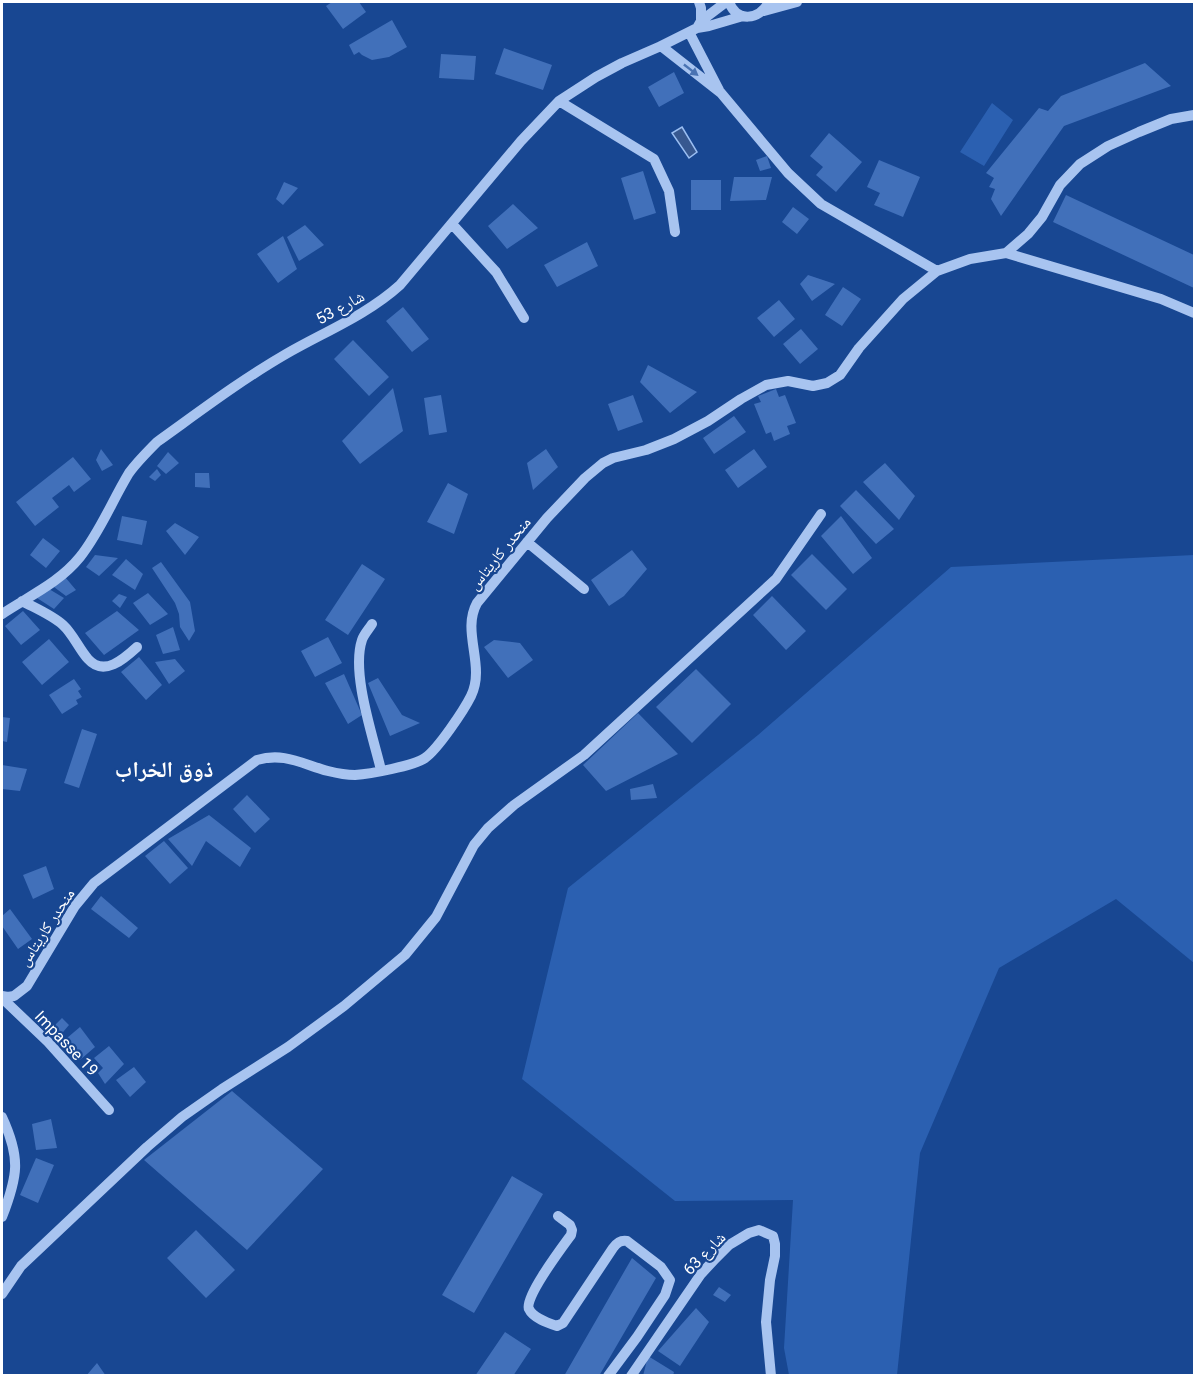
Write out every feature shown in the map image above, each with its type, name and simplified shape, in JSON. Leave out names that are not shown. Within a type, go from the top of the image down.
[{"type":"street","points":[[699,2],[701,8],[696,27],[721,93]]},
{"type":"street","points":[[696,27],[727,2],[736,13],[751,17],[758,15],[766,6],[797,2]]},
{"type":"street","points":[[696,27],[743,16]]},
{"type":"street","name":"شارع 53","points":[[2,614],[68,571],[98,531],[130,472],[157,442],[285,355],[387,297],[400,285],[521,141],[559,101],[596,77],[696,27]]},
{"type":"street","points":[[661,46],[721,93],[788,173],[820,204],[937,271]]},
{"type":"street","points":[[559,101],[654,159],[669,191],[675,232]]},
{"type":"street","points":[[1006,253],[1028,234],[1042,217],[1060,185],[1080,164],[1139,132],[1171,119],[1194,115]]},
{"type":"street","points":[[452,224],[496,272],[524,318]]},
{"type":"street","points":[[1006,253],[1161,299],[1194,313]]},
{"type":"street","name":"منحدر كاريتاس","points":[[2,997],[14,996],[27,986],[75,906],[94,883],[257,760],[280,756],[327,771],[355,775],[410,765],[426,757],[466,704],[476,684],[472,611],[558,506],[603,463],[674,439],[766,385],[788,381],[813,386],[827,383],[840,375],[859,348],[916,287],[937,271],[970,259],[1006,253]]},
{"type":"street","points":[[2,1294],[21,1266],[182,1117],[288,1047],[344,1006],[400,959],[436,917],[474,845],[488,828],[514,805],[584,755],[776,579],[821,514]]},
{"type":"street","points":[[527,542],[584,590]]},
{"type":"street","points":[[22,601],[61,623],[88,659],[99,666],[106,667],[115,664],[126,658],[137,647]]},
{"type":"street","points":[[372,624],[362,640],[359,663],[360,684],[381,770]]},
{"type":"street","name":"Impasse 19","points":[[2,997],[48,1042],[109,1110]]},
{"type":"street","points":[[2,1117],[11,1136],[15,1154],[15,1181],[2,1217]]},
{"type":"street","points":[[558,1215],[570,1225],[571,1235],[529,1299],[527,1305],[529,1310],[537,1317],[557,1326],[563,1323],[613,1248],[622,1240],[627,1241],[662,1267],[670,1280],[665,1295],[608,1376]]},
{"type":"street","name":"شارع 63","points":[[631,1376],[701,1274],[729,1245],[748,1233],[759,1230],[772,1236],[776,1256],[770,1280],[766,1322],[771,1376]]},
{"type":"shaded area","points":[[992,103],[1013,120],[984,166],[960,152]]},
{"type":"shaded area","points":[[682,127],[697,152],[689,158],[672,133]]},
{"type":"shaded area","points":[[1194,555],[1194,963],[1116,899],[999,968],[920,1153],[897,1375],[789,1375],[784,1348],[793,1200],[675,1201],[522,1079],[568,888],[758,735],[951,567]]},
{"type":"building","points":[[332,2],[359,2],[366,12],[343,29],[326,6]]},
{"type":"building","points":[[392,20],[407,47],[389,57],[372,60],[359,52],[354,55],[349,45]]},
{"type":"building","points":[[504,48],[552,65],[543,90],[495,74]]},
{"type":"building","points":[[441,54],[476,56],[474,80],[439,78]]},
{"type":"building","points":[[1145,63],[1171,86],[1064,126],[1001,216],[991,199],[995,189],[989,187],[994,178],[986,173],[1039,108],[1048,111],[1061,96]]},
{"type":"building","points":[[674,72],[684,93],[659,107],[648,87]]},
{"type":"building","points":[[829,133],[862,162],[836,192],[816,175],[823,167],[810,156]]},
{"type":"building","points":[[767,156],[771,168],[760,171],[756,160]]},
{"type":"building","points":[[879,160],[920,177],[903,217],[874,205],[880,193],[867,187]]},
{"type":"building","points":[[643,171],[656,213],[634,220],[621,178]]},
{"type":"building","points":[[734,177],[772,177],[766,200],[730,201]]},
{"type":"building","points":[[691,180],[721,180],[721,210],[691,210]]},
{"type":"building","points":[[284,182],[298,188],[283,205],[276,199]]},
{"type":"building","points":[[1066,195],[1194,255],[1194,288],[1053,222]]},
{"type":"building","points":[[513,204],[538,228],[507,249],[488,226]]},
{"type":"building","points":[[793,207],[809,219],[797,234],[782,222]]},
{"type":"building","points":[[305,225],[324,245],[299,261],[287,237]]},
{"type":"building","points":[[283,236],[297,269],[278,283],[257,254]]},
{"type":"building","points":[[587,242],[598,266],[557,287],[544,265]]},
{"type":"building","points":[[808,275],[835,284],[812,301],[800,284]]},
{"type":"building","points":[[843,287],[861,299],[842,326],[825,315]]},
{"type":"building","points":[[779,300],[795,319],[774,337],[757,318]]},
{"type":"building","points":[[403,307],[429,339],[412,352],[386,321]]},
{"type":"building","points":[[801,329],[818,349],[800,364],[783,344]]},
{"type":"building","points":[[353,340],[389,377],[369,396],[334,359]]},
{"type":"building","points":[[648,365],[697,392],[670,413],[640,382]]},
{"type":"building","points":[[393,388],[403,431],[360,464],[342,441]]},
{"type":"building","points":[[776,389],[779,397],[785,395],[796,423],[787,426],[790,434],[774,441],[771,432],[766,434],[754,404],[761,402],[758,396]]},
{"type":"building","points":[[441,395],[447,432],[429,435],[424,398]]},
{"type":"building","points":[[633,395],[643,422],[618,431],[608,404]]},
{"type":"building","points":[[734,416],[746,432],[714,454],[703,438]]},
{"type":"building","points":[[101,449],[113,465],[102,471],[96,460]]},
{"type":"building","points":[[546,449],[558,467],[533,490],[527,463]]},
{"type":"building","points":[[754,449],[767,467],[738,488],[725,470]]},
{"type":"building","points":[[168,452],[179,463],[166,474],[157,466]]},
{"type":"building","points":[[73,457],[91,479],[74,492],[69,485],[52,498],[59,507],[35,526],[16,502]]},
{"type":"building","points":[[885,463],[915,496],[899,520],[863,482]]},
{"type":"building","points":[[157,469],[161,475],[155,481],[149,477]]},
{"type":"building","points":[[195,473],[209,473],[210,488],[195,487]]},
{"type":"building","points":[[448,483],[468,494],[454,534],[427,522]]},
{"type":"building","points":[[856,490],[894,529],[876,544],[840,506]]},
{"type":"building","points":[[122,516],[147,521],[142,545],[117,540]]},
{"type":"building","points":[[841,516],[872,558],[853,574],[821,536]]},
{"type":"building","points":[[175,523],[199,537],[185,555],[166,531]]},
{"type":"building","points":[[43,538],[60,551],[46,568],[30,555]]},
{"type":"building","points":[[632,550],[647,569],[624,596],[609,606],[591,580]]},
{"type":"building","points":[[812,554],[847,589],[826,610],[791,575]]},
{"type":"building","points":[[95,555],[118,558],[99,576],[86,567]]},
{"type":"building","points":[[126,559],[143,574],[135,590],[112,575]]},
{"type":"building","points":[[161,562],[190,602],[195,631],[189,641],[180,627],[175,603],[152,568]]},
{"type":"building","points":[[362,564],[385,579],[348,635],[325,620]]},
{"type":"building","points":[[65,577],[76,590],[66,596],[54,587]]},
{"type":"building","points":[[49,589],[64,598],[54,609],[37,598]]},
{"type":"building","points":[[148,593],[168,614],[150,625],[133,603]]},
{"type":"building","points":[[119,594],[127,597],[120,608],[112,601]]},
{"type":"building","points":[[772,596],[806,631],[786,650],[753,615]]},
{"type":"building","points":[[23,611],[40,630],[21,645],[5,626]]},
{"type":"building","points":[[117,611],[139,630],[104,655],[85,633]]},
{"type":"building","points":[[173,627],[180,650],[163,654],[156,635]]},
{"type":"building","points":[[328,637],[342,663],[315,677],[301,651]]},
{"type":"building","points":[[49,639],[69,662],[42,685],[22,662]]},
{"type":"building","points":[[494,640],[520,643],[533,660],[508,678],[484,647]]},
{"type":"building","points":[[139,657],[162,685],[146,700],[121,672]]},
{"type":"building","points":[[175,659],[185,671],[169,684],[155,662]]},
{"type":"building","points":[[696,669],[731,704],[692,743],[656,707]]},
{"type":"building","points":[[344,674],[362,715],[348,724],[325,683]]},
{"type":"building","points":[[378,678],[402,715],[420,723],[390,736],[368,683]]},
{"type":"building","points":[[74,679],[81,689],[78,691],[82,697],[76,700],[78,704],[62,714],[49,695]]},
{"type":"building","points":[[638,713],[678,754],[606,791],[583,765]]},
{"type":"building","points":[[2,717],[10,718],[7,742],[2,741]]},
{"type":"building","points":[[82,729],[97,734],[79,788],[64,783]]},
{"type":"building","points":[[2,765],[27,769],[20,791],[2,789]]},
{"type":"building","points":[[653,784],[657,798],[631,800],[630,789]]},
{"type":"building","points":[[247,795],[270,819],[255,833],[233,809]]},
{"type":"building","points":[[209,815],[251,848],[240,867],[206,841],[192,866],[168,839]]},
{"type":"building","points":[[164,841],[188,868],[170,884],[145,856]]},
{"type":"building","points":[[46,866],[54,889],[33,899],[23,875]]},
{"type":"building","points":[[101,896],[138,928],[129,938],[91,909]]},
{"type":"building","points":[[10,909],[32,939],[18,949],[2,926],[2,916]]},
{"type":"building","points":[[62,1018],[69,1025],[58,1038],[50,1030]]},
{"type":"building","points":[[80,1027],[95,1047],[80,1060],[67,1038]]},
{"type":"building","points":[[109,1046],[124,1064],[105,1084],[98,1073],[103,1068],[94,1058]]},
{"type":"building","points":[[134,1067],[146,1082],[130,1097],[116,1080]]},
{"type":"building","points":[[232,1091],[323,1169],[247,1250],[144,1160]]},
{"type":"building","points":[[51,1119],[57,1148],[36,1150],[32,1124]]},
{"type":"building","points":[[36,1158],[54,1165],[38,1203],[20,1195]]},
{"type":"building","points":[[512,1176],[543,1194],[474,1313],[442,1295]]},
{"type":"building","points":[[196,1230],[235,1270],[206,1298],[167,1258]]},
{"type":"building","points":[[632,1258],[656,1278],[599,1376],[564,1376]]},
{"type":"building","points":[[719,1287],[731,1295],[725,1302],[713,1295]]},
{"type":"building","points":[[696,1308],[709,1322],[680,1366],[658,1351]]},
{"type":"building","points":[[505,1332],[531,1349],[513,1376],[475,1376]]},
{"type":"building","points":[[648,1356],[674,1372],[673,1376],[643,1376]]},
{"type":"building","points":[[97,1363],[106,1376],[86,1376]]},
{"type":"district","name":"ذوق الخراب","points":[[164,769]]}]
